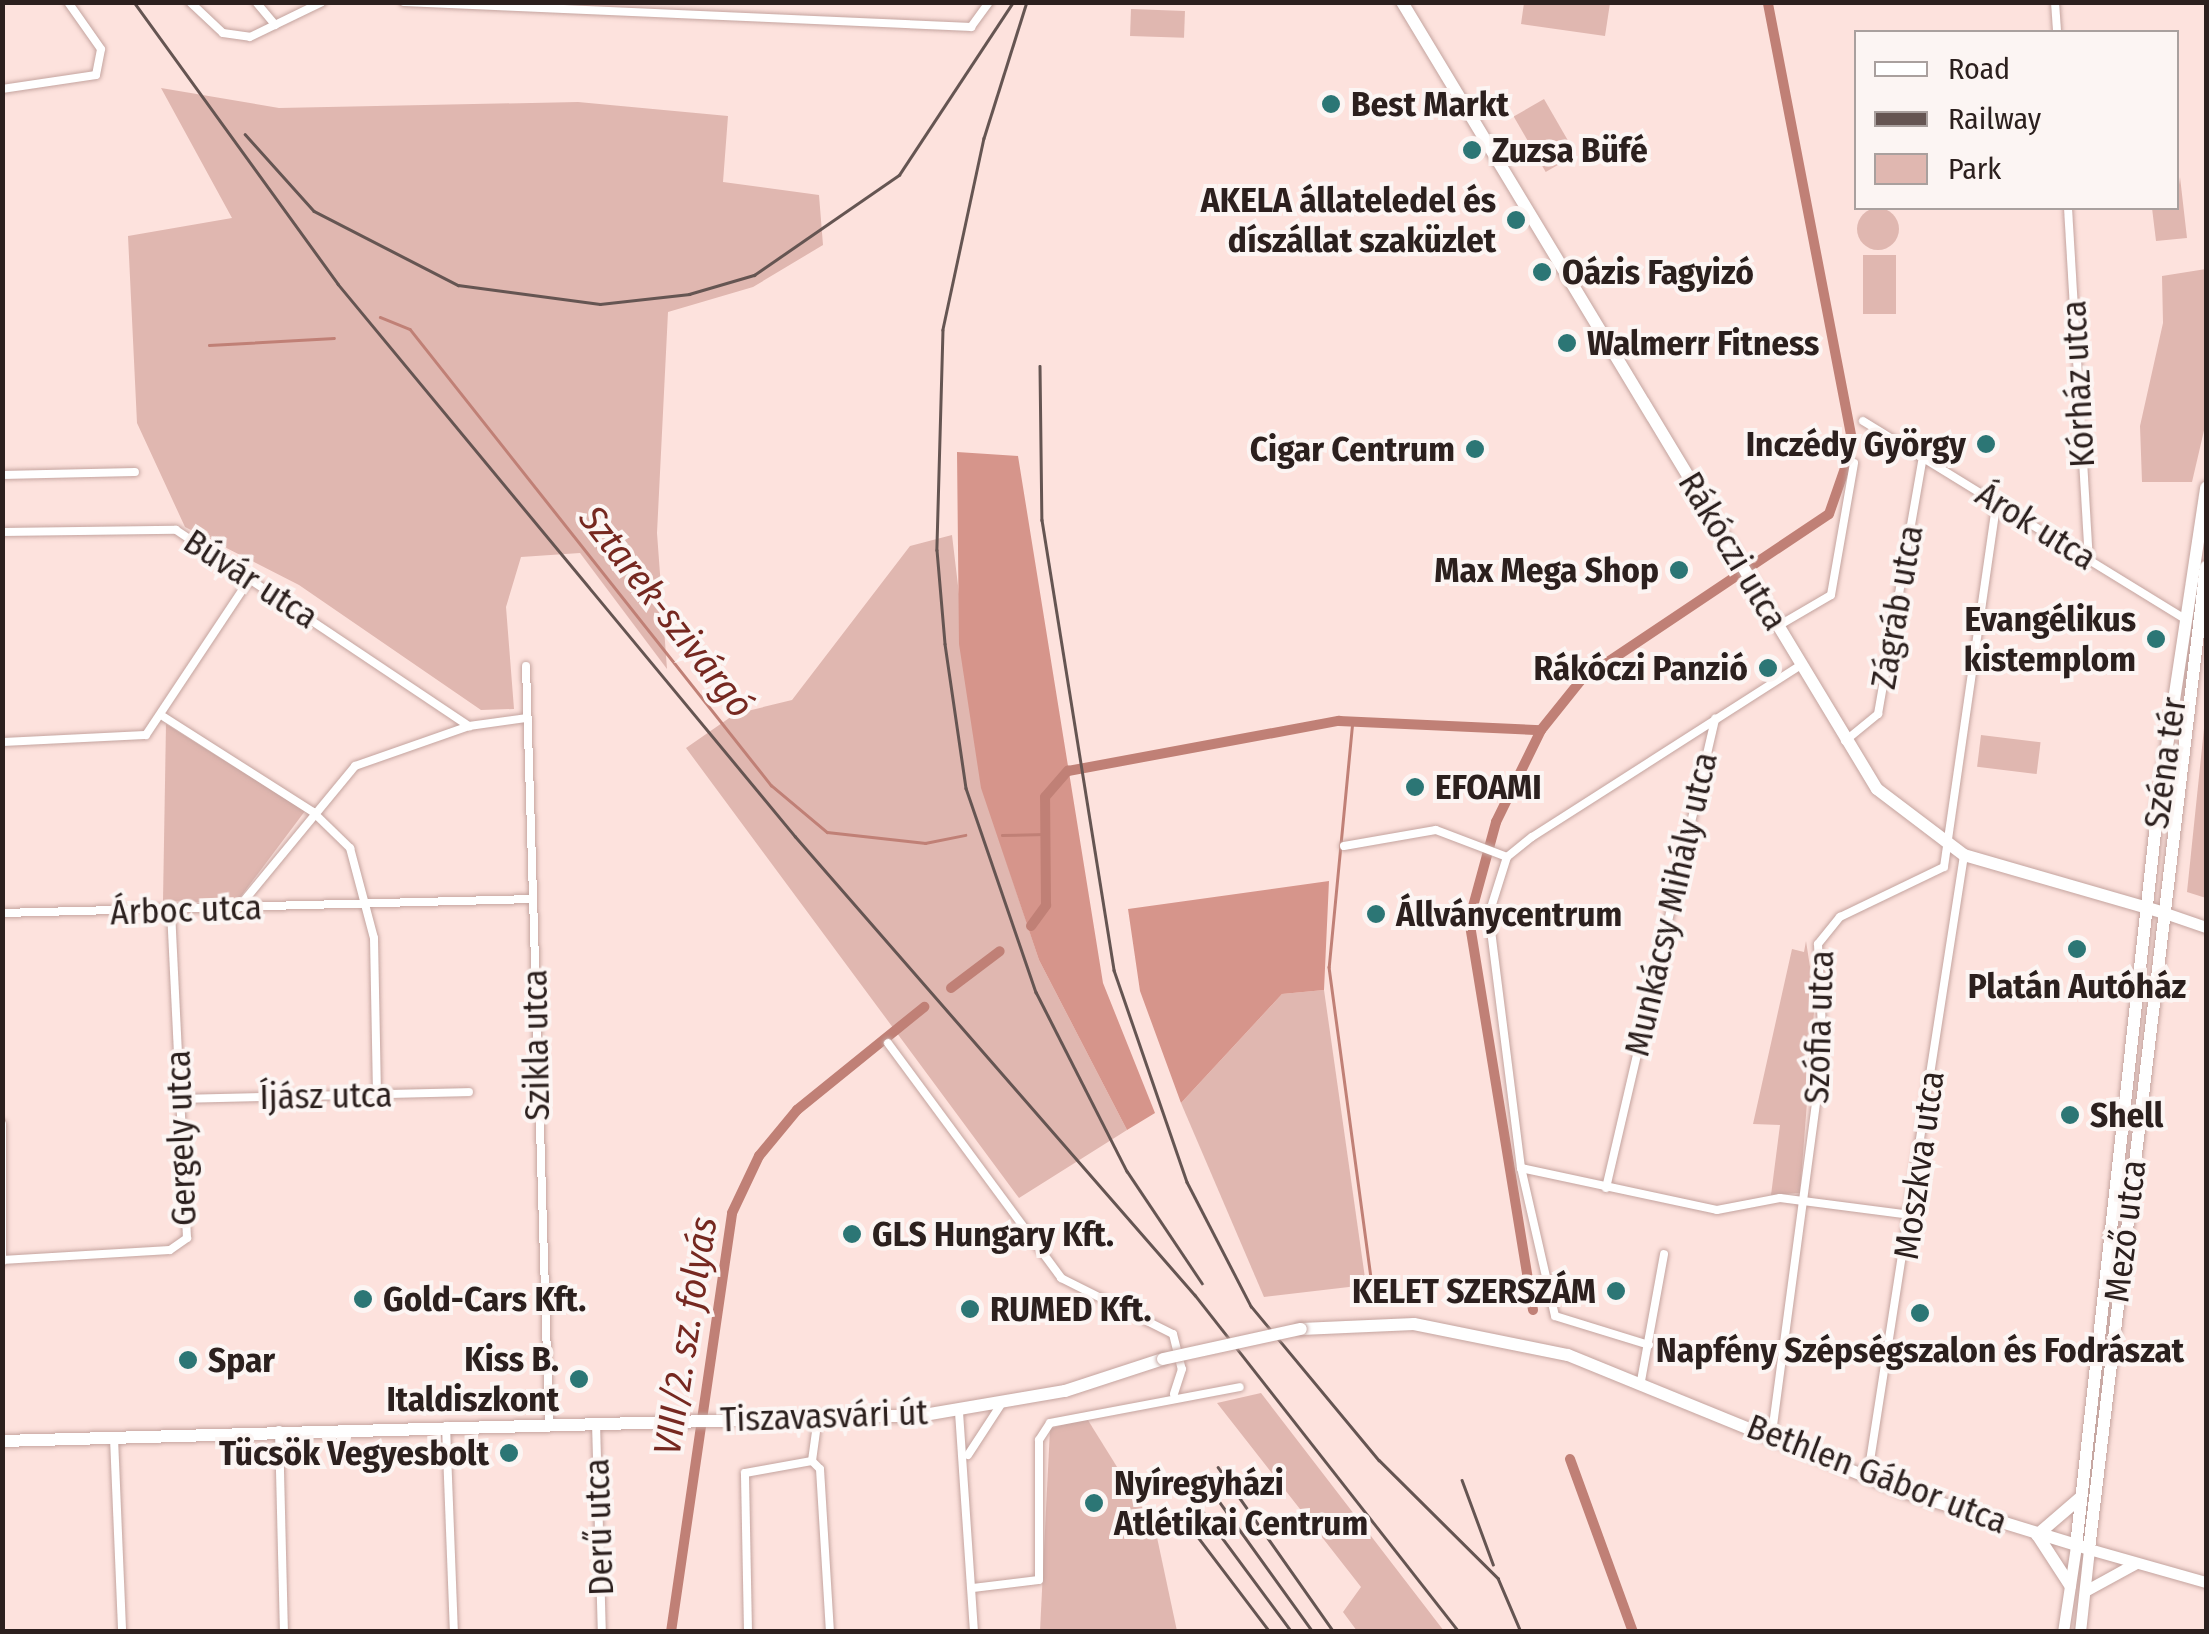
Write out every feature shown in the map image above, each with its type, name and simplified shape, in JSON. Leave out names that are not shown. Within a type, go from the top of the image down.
[{"type":"main road","name":"Rákóczi utca","points":[[1402,2],[1877,789],[1964,855],[2206,926]]},
{"type":"main road","name":"Széna tér","points":[[2148,910],[2183,617],[2206,488]]},
{"type":"main road","name":"Széna tér","points":[[2164,913],[2206,567]]},
{"type":"main road","name":"Mező utca","points":[[2082,1547],[2081,1496],[2148,910]]},
{"type":"main road","name":"Mező utca","points":[[2082,1547],[2164,913]]},
{"type":"main road","name":"Tiszavasvári út","points":[[22,1436],[959,1412],[1000,1406],[1163,1360],[1301,1329],[1462,1330],[1610,1369]]},
{"type":"main road","name":"Bethlen Gábor utca","points":[[1610,1369],[1868,1474],[2037,1535],[2206,1582]]},
{"type":"main road","points":[[2,1430],[22,1436]]},
{"type":"main road","points":[[2,1440],[22,1436]]},
{"type":"main road","points":[[2070,1584],[2037,1535],[2081,1496]]},
{"type":"main road","points":[[2063,1632],[2070,1584],[2082,1547]]},
{"type":"main road","points":[[2080,1632],[2085,1591],[2082,1547]]},
{"type":"main road","points":[[2085,1591],[2136,1563]]},
{"type":"street","points":[[2,89],[86,81],[101,49],[68,2]]},
{"type":"street","points":[[190,2],[223,33],[250,37],[322,2]]},
{"type":"street","points":[[256,2],[276,25]]},
{"type":"street","points":[[404,2],[971,27],[990,2]]},
{"type":"street","points":[[2055,2],[2057,30]]},
{"type":"street","name":"Kórház utca","points":[[2068,210],[2089,560]]},
{"type":"street","name":"Árok utca","points":[[1863,421],[2183,617],[2201,632]]},
{"type":"street","name":"Zágráb utca","points":[[1845,741],[1878,714],[1923,457]]},
{"type":"street","points":[[1778,626],[1831,595],[1854,463]]},
{"type":"street","points":[[2,475],[135,472]]},
{"type":"street","points":[[1960,874],[1944,867],[1997,501]]},
{"type":"street","name":"Búvár utca","points":[[2,532],[164,527],[251,577],[468,726]]},
{"type":"street","points":[[2,742],[146,736],[164,717],[251,577]]},
{"type":"street","name":"Szikla utca","points":[[526,666],[548,1424]]},
{"type":"street","name":"Munkácsy Mihály utca","points":[[1606,1188],[1715,718],[1801,666]]},
{"type":"street","points":[[164,717],[313,812],[350,848],[370,905],[377,1094]]},
{"type":"street","points":[[238,908],[313,812],[376,754],[468,726],[527,718]]},
{"type":"street","points":[[1649,1345],[1555,1316],[1521,1168],[1490,937],[1507,858],[1715,718]]},
{"type":"street","points":[[1344,846],[1436,830],[1507,858]]},
{"type":"street","name":"Moszkva utca","points":[[1868,1474],[1964,855]]},
{"type":"street","name":"Szófia utca","points":[[1772,1433],[1823,1050],[1818,944],[1840,917],[1944,867]]},
{"type":"street","name":"Árboc utca","points":[[2,913],[172,912],[532,900]]},
{"type":"street","name":"Gergely utca","points":[[3,1260],[184,1243],[182,1099],[172,912]]},
{"type":"street","points":[[888,1043],[1061,1278],[1172,1334],[1182,1369],[1174,1394]]},
{"type":"street","name":"Íjász utca","points":[[182,1099],[468,1092]]},
{"type":"street","points":[[2,1124],[3,1260]]},
{"type":"street","points":[[1521,1168],[1717,1210],[1805,1200],[1911,1216]]},
{"type":"street","points":[[1641,1380],[1664,1254]]},
{"type":"street","points":[[972,1588],[1039,1580],[1039,1440],[1050,1422],[1174,1394],[1240,1387]]},
{"type":"street","points":[[966,1460],[1000,1406]]},
{"type":"street","points":[[959,1412],[966,1460],[974,1632]]},
{"type":"street","points":[[812,1461],[818,1418]]},
{"type":"street","name":"Derű utca","points":[[596,1423],[602,1632]]},
{"type":"street","points":[[446,1426],[454,1632]]},
{"type":"street","points":[[279,1430],[284,1632]]},
{"type":"street","points":[[114,1433],[122,1632]]},
{"type":"street","points":[[748,1632],[745,1473],[812,1461]]},
{"type":"street","points":[[812,1461],[820,1469],[830,1632]]},
{"type":"green space","points":[[1524,3],[1610,3],[1605,36],[1521,24]]},
{"type":"green space","points":[[1131,9],[1185,11],[1184,38],[1130,36]]},
{"type":"green space","points":[[161,88],[279,108],[578,102],[728,116],[723,182],[819,195],[823,245],[753,287],[668,312],[657,533],[667,669],[580,553],[521,557],[506,607],[514,709],[481,710],[299,585],[185,527],[137,423],[128,236],[232,218]]},
{"type":"green space","points":[[1544,99],[1576,154],[1546,172],[1514,116]]},
{"type":"green space","points":[[2180,177],[2187,238],[2156,241],[2152,210],[2179,210]]},
{"type":"green space","points":[[1870,210],[1886,210],[1897,221],[1897,237],[1886,248],[1870,248],[1859,237],[1859,221]]},
{"type":"green space","points":[[1863,255],[1896,255],[1896,314],[1863,314]]},
{"type":"green space","points":[[2206,269],[2206,422],[2192,482],[2142,482],[2140,426],[2163,323],[2162,276]]},
{"type":"green space","points":[[952,535],[982,788],[1039,960],[1127,1130],[1019,1198],[686,748],[735,714],[792,700],[910,546]]},
{"type":"green space","points":[[2206,719],[2206,898],[2187,892]]},
{"type":"green space","points":[[166,724],[305,811],[236,903],[163,901]]},
{"type":"green space","points":[[1981,735],[2041,742],[2037,774],[1977,767]]},
{"type":"green space","points":[[1806,941],[1815,999],[1800,1193],[1771,1195],[1780,1125],[1753,1124],[1792,949],[1804,952]]},
{"type":"green space","points":[[1324,990],[1366,1285],[1264,1297],[1181,1103],[1282,994]]},
{"type":"green space","points":[[1261,1393],[1444,1631],[1357,1631],[1343,1612],[1361,1587],[1217,1403]]},
{"type":"green space","name":"Nyíregyházi Atlétikai Centrum","points":[[1086,1417],[1155,1528],[1177,1631],[1040,1631],[1050,1429]]},
{"type":"shaded area","points":[[957,452],[1018,456],[1103,983],[1155,1113],[1127,1130],[1039,960],[981,788],[959,644]]},
{"type":"shaded area","points":[[1329,881],[1324,990],[1282,994],[1181,1103],[1140,991],[1128,909]]},
{"type":"waterway","points":[[1533,1310],[1469,921],[1496,822],[1541,730],[1581,680],[1829,514],[1853,445],[1768,2]]},
{"type":"waterway","name":"Sztarek-szivárgó","points":[[380,317],[410,329],[771,785],[827,832],[925,843],[965,835]]},
{"type":"waterway","name":"Sztarek-szivárgó","points":[[209,345],[334,338]]},
{"type":"waterway","points":[[1353,720],[1329,967],[1372,1284]]},
{"type":"waterway","name":"VIII/2. sz. folyás","points":[[1031,926],[1046,905],[1045,797],[1068,771],[1339,721],[1541,730]]},
{"type":"waterway","name":"Sztarek-szivárgó","points":[[1002,835],[1045,834]]},
{"type":"waterway","name":"VIII/2. sz. folyás","points":[[951,988],[1000,951]]},
{"type":"waterway","name":"VIII/2. sz. folyás","points":[[671,1632],[732,1213],[759,1156],[797,1110],[924,1007]]},
{"type":"waterway","points":[[1570,1459],[1633,1632]]},
{"type":"railway","points":[[134,2],[338,284],[795,836],[1195,1295],[1459,1632]]},
{"type":"railway","points":[[245,134],[314,211],[458,285],[600,304],[689,294],[754,275],[899,175],[1013,2]]},
{"type":"railway","points":[[1027,2],[984,138],[943,330],[937,550],[945,644],[966,788],[1036,992],[1127,1171],[1202,1283]]},
{"type":"railway","points":[[1040,366],[1042,520],[1114,970],[1187,1182],[1251,1306],[1379,1460],[1498,1578],[1521,1632]]},
{"type":"railway","points":[[1218,1467],[1334,1632]]},
{"type":"railway","points":[[1462,1480],[1493,1564]]},
{"type":"railway","points":[[1211,1490],[1313,1632]]},
{"type":"railway","points":[[1195,1501],[1292,1632]]},
{"type":"railway","points":[[1179,1512],[1270,1632]]},
{"type":"place","name":"Best Markt","points":[[1331,104]]},
{"type":"place","name":"Zuzsa Büfé","points":[[1472,150]]},
{"type":"place","name":"AKELA állateledel és díszállat szaküzlet","points":[[1516,220]]},
{"type":"place","name":"Oázis Fagyizó","points":[[1542,272]]},
{"type":"place","name":"Walmerr Fitness","points":[[1567,343]]},
{"type":"place","name":"Inczédy György","points":[[1986,444]]},
{"type":"place","name":"Cigar Centrum","points":[[1475,449]]},
{"type":"place","name":"Max Mega Shop","points":[[1679,570]]},
{"type":"place","name":"Evangélikus kistemplom","points":[[2156,639]]},
{"type":"place","name":"Rákóczi Panzió","points":[[1768,668]]},
{"type":"place","name":"EFOAMI","points":[[1415,787]]},
{"type":"place","name":"Állványcentrum","points":[[1376,914]]},
{"type":"place","name":"Platán Autóház","points":[[2077,949]]},
{"type":"place","name":"Shell","points":[[2070,1115]]},
{"type":"place","name":"GLS Hungary Kft.","points":[[852,1234]]},
{"type":"place","name":"KELET SZERSZÁM","points":[[1616,1291]]},
{"type":"place","name":"Gold-Cars Kft.","points":[[363,1299]]},
{"type":"place","name":"RUMED Kft.","points":[[970,1309]]},
{"type":"place","name":"Napfény Szépségszalon és Fodrászat","points":[[1920,1313]]},
{"type":"place","name":"Spar","points":[[188,1360]]},
{"type":"place","name":"Kiss B. Italdiszkont","points":[[579,1379]]},
{"type":"place","name":"Tücsök Vegyesbolt","points":[[509,1453]]},
{"type":"place","name":"Nyíregyházi Atlétikai Centrum","points":[[1094,1503]]}]
